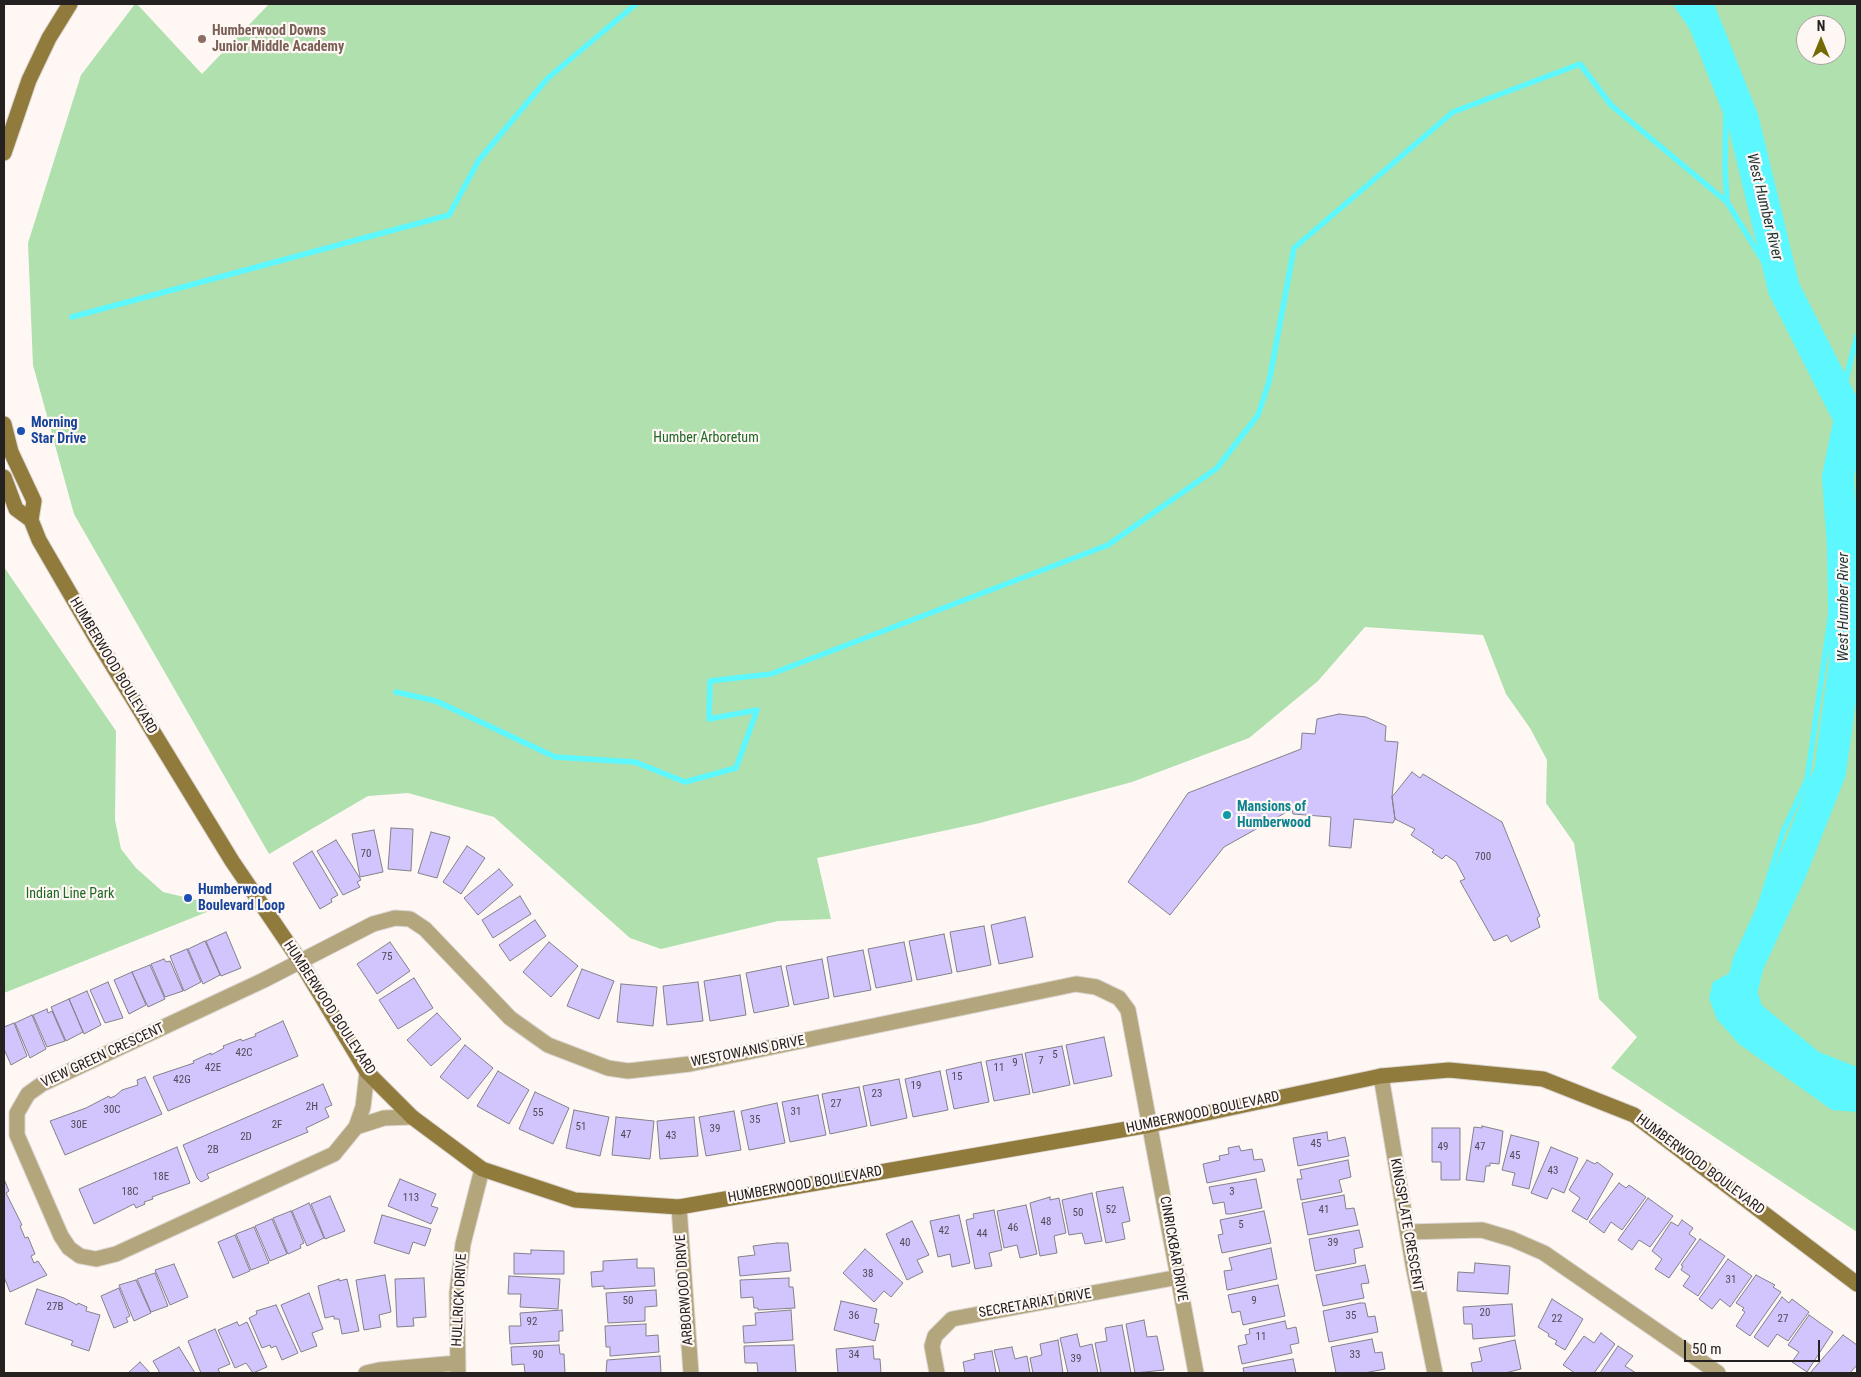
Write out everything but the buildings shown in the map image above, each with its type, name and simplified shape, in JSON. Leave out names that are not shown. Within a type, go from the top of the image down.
[{"type":"street","points":[[4,153],[29,80],[49,38],[70,4]]},
{"type":"street","name":"HUMBERWOOD BOULEVARD","points":[[4,424],[11,452],[34,501],[30,520]]},
{"type":"street","name":"HUMBERWOOD BOULEVARD","points":[[4,477],[16,508],[30,520],[39,540],[97,640],[232,861],[300,961],[367,1072],[412,1118],[482,1169],[575,1200],[679,1207],[1150,1125],[1381,1076],[1449,1070],[1543,1079],[1634,1115],[1857,1284]]},
{"type":"street","name":"WESTOWANIS DRIVE","points":[[300,961],[373,924],[395,918],[410,920],[425,928],[510,1018],[548,1044],[600,1065],[628,1071],[690,1064],[1076,984],[1096,987],[1119,998],[1128,1010],[1150,1125]]},
{"type":"street","name":"VIEW GREEN CRESCENT","points":[[300,961],[264,980],[34,1089],[17,1113],[17,1135],[69,1248],[80,1256],[96,1259],[116,1254],[334,1154],[356,1127],[363,1107],[367,1072]]},
{"type":"street","name":"KINGSPLATE CRESCENT","points":[[1381,1076],[1426,1333],[1435,1373]]},
{"type":"street","points":[[356,1127],[384,1118],[412,1118]]},
{"type":"street","name":"CINRICKBAR DRIVE","points":[[1150,1125],[1196,1373]]},
{"type":"street","name":"HULLRICK DRIVE","points":[[458,1368],[457,1293],[463,1244],[482,1169]]},
{"type":"street","name":"ARBORWOOD DRIVE","points":[[679,1207],[691,1373]]},
{"type":"street","points":[[1408,1232],[1482,1230],[1512,1239],[1544,1253],[1718,1373]]},
{"type":"street","name":"SECRETARIAT DRIVE","points":[[937,1373],[932,1346],[933,1341],[935,1336],[952,1320],[1179,1277]]},
{"type":"street","points":[[366,1373],[379,1370],[458,1368]]},
{"type":"green space","name":"Humber Arboretum","points":[[135,4],[202,74],[269,4],[1857,4],[1857,1232],[1611,1068],[1637,1037],[1599,999],[1574,843],[1546,803],[1547,760],[1530,728],[1506,694],[1483,635],[1365,627],[1318,681],[1249,738],[1132,782],[980,823],[817,858],[831,919],[778,921],[661,949],[630,938],[494,817],[408,793],[368,796],[269,854],[74,514],[33,365],[28,243],[81,75]]},
{"type":"green space","name":"Indian Line Park","points":[[4,567],[116,731],[115,820],[121,849],[136,868],[163,892],[222,906],[4,993]]},
{"type":"water","points":[[1741,967],[1753,998],[1819,1052],[1857,1067],[1857,1112],[1832,1110],[1739,1044],[1717,1019],[1709,998],[1713,982]]},
{"type":"waterway","points":[[72,317],[449,215],[479,160],[548,78],[636,4]]},
{"type":"waterway","points":[[1676,4],[1697,35],[1727,59],[1725,168],[1727,202]]},
{"type":"waterway","name":"West Humber River","points":[[1697,4],[1743,120],[1784,289],[1850,419],[1838,477],[1843,545],[1845,663],[1830,772],[1790,873],[1748,964],[1741,993],[1749,1018]]},
{"type":"waterway","points":[[396,692],[436,701],[555,757],[635,762],[685,782],[736,768],[757,710],[709,719],[710,681],[771,674],[1108,545],[1217,468],[1258,415],[1269,382],[1294,248],[1453,112],[1580,64],[1611,105],[1727,202],[1786,298],[1805,344],[1829,377],[1838,410]]},
{"type":"waterway","points":[[1741,967],[1783,832],[1807,780],[1834,592],[1838,410],[1857,336]]},
{"type":"place","name":"Humberwood Downs Junior Middle Academy","points":[[202,39]]},
{"type":"place","name":"Morning Star Drive","points":[[21,431]]},
{"type":"place","name":"Mansions of Humberwood","points":[[1227,815]]},
{"type":"place","name":"Humberwood Boulevard Loop","points":[[188,898]]}]
